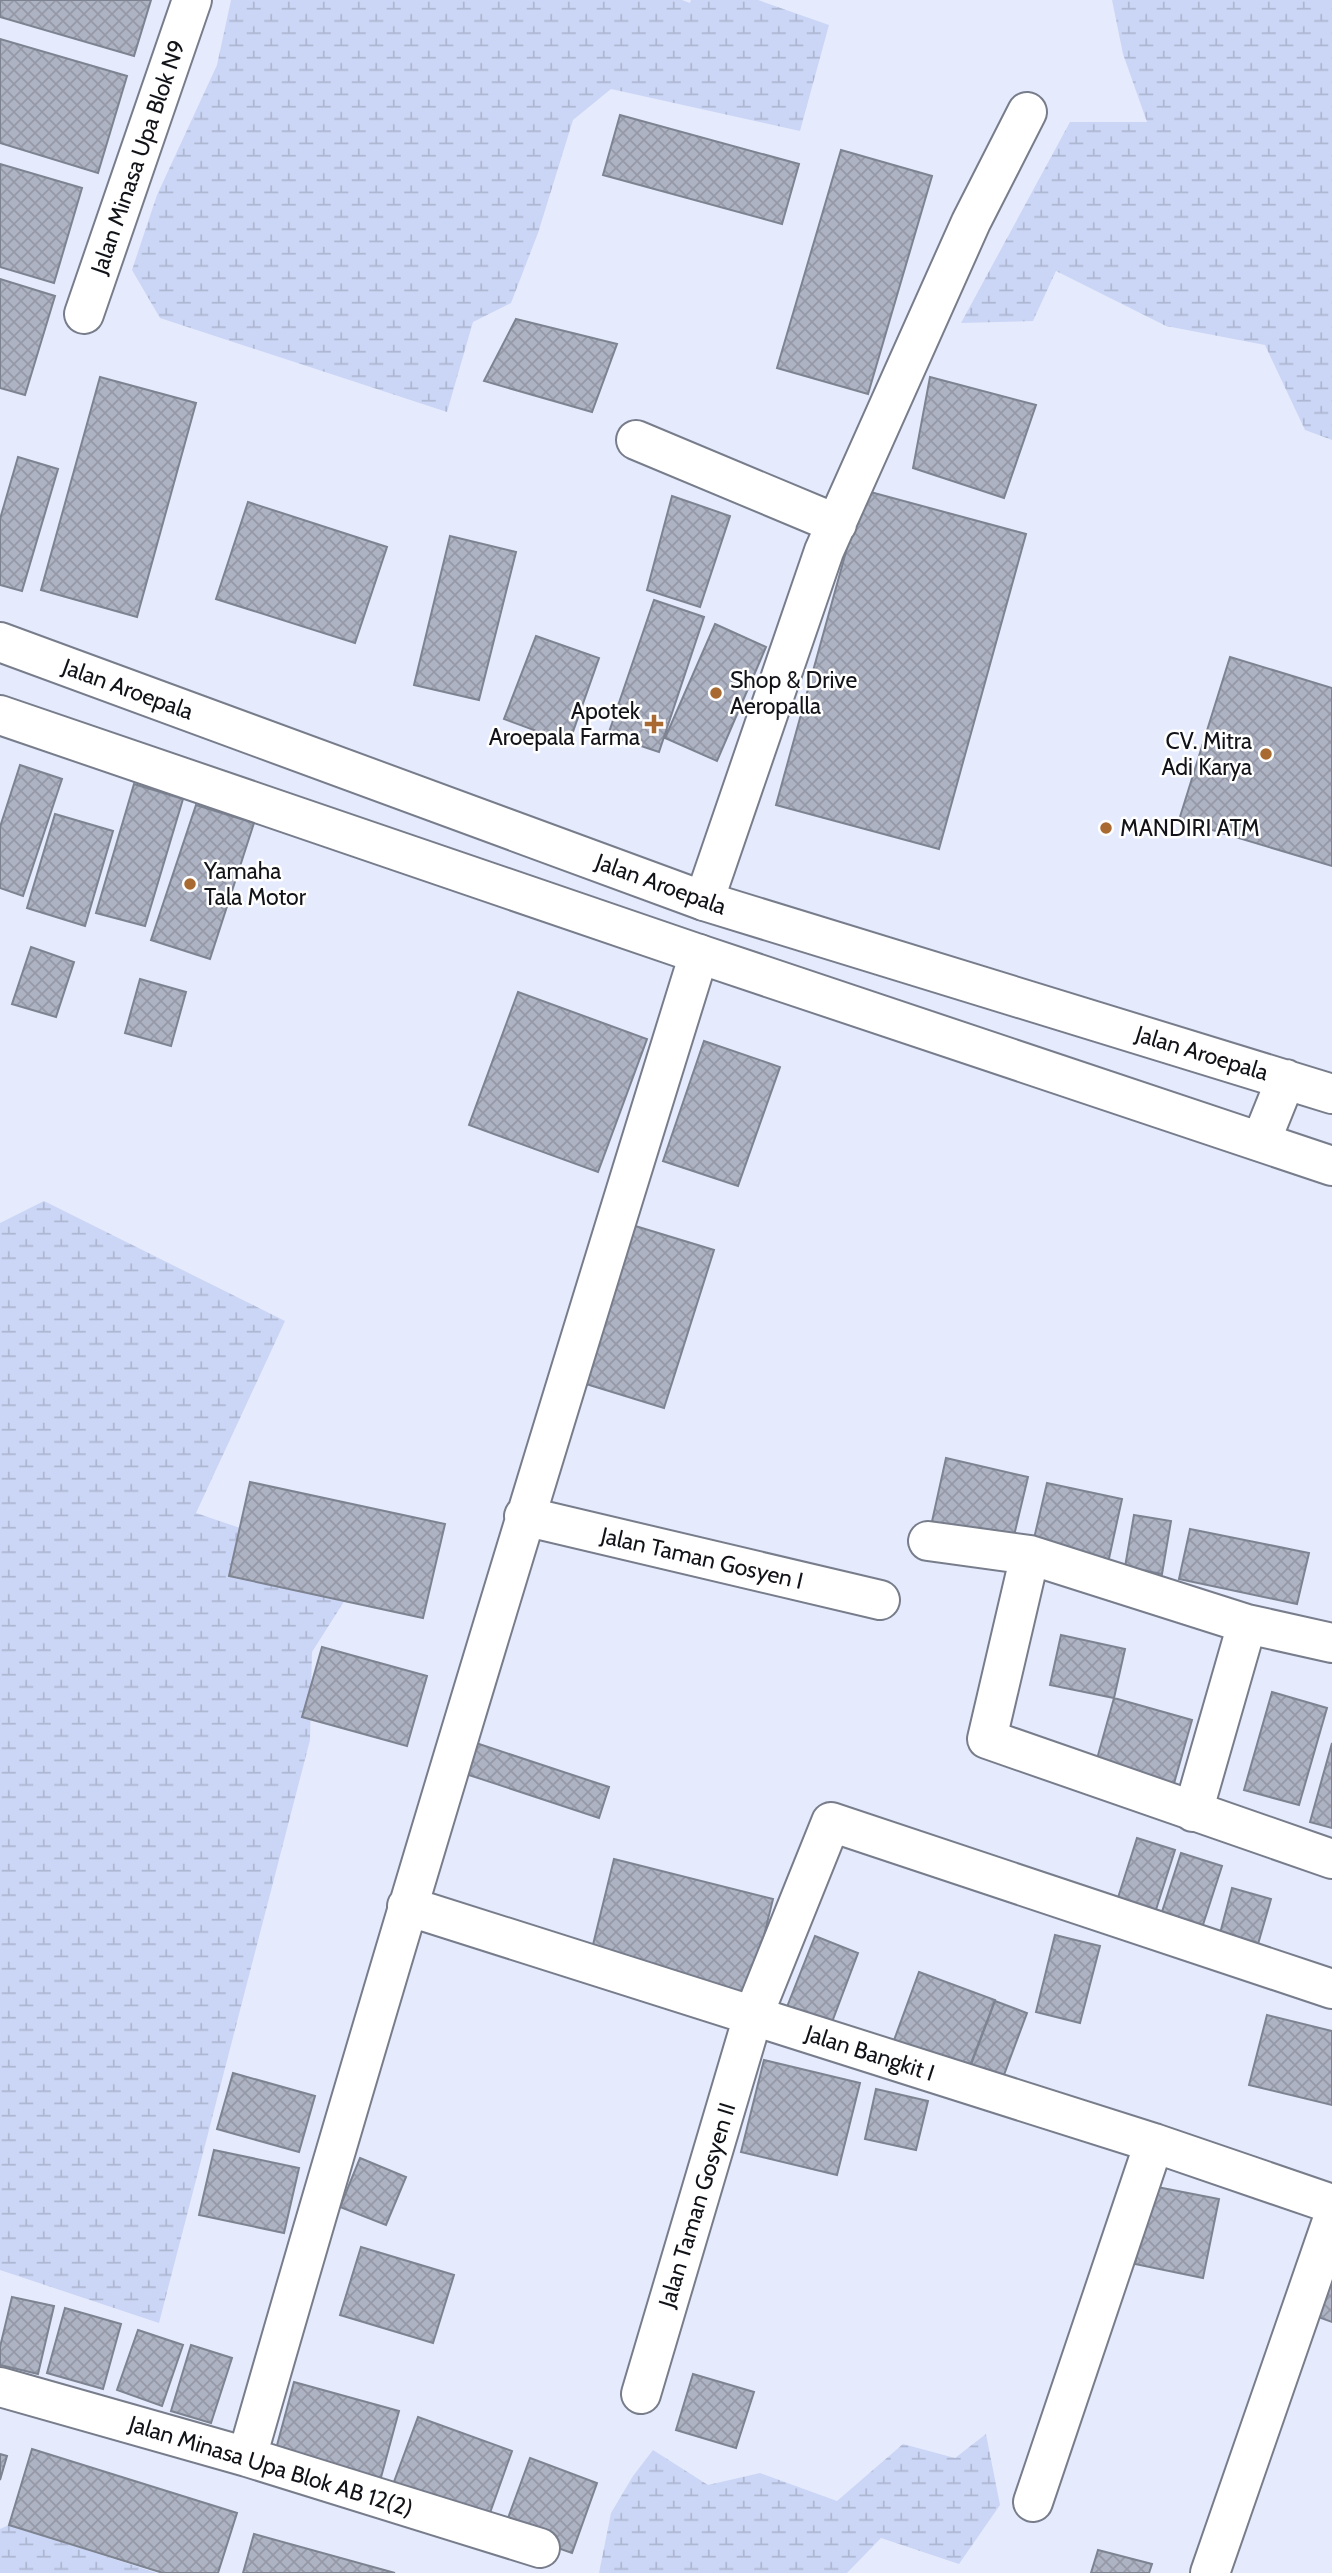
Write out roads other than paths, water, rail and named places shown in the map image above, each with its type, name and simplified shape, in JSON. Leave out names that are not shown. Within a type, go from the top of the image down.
[{"type":"street","name":"Jalan Minasa Upa Blok N9","points":[[84,314],[192,0]]},
{"type":"street","points":[[704,901],[824,551],[971,222],[1027,112]]},
{"type":"street","points":[[636,440],[836,524]]},
{"type":"street","name":"Jalan Aroepala","points":[[0,642],[704,901],[1332,1094]]},
{"type":"street","points":[[0,715],[699,954],[1332,1166]]},
{"type":"street","points":[[247,2457],[407,1906],[524,1516],[699,954]]},
{"type":"street","points":[[1261,1141],[1286,1079]]},
{"type":"street","name":"Jalan Taman Gosyen I","points":[[524,1516],[880,1600]]},
{"type":"street","points":[[928,1541],[1030,1555],[1247,1624],[1332,1643]]},
{"type":"street","points":[[1030,1555],[987,1740],[1332,1859]]},
{"type":"street","points":[[1193,1812],[1247,1624]]},
{"type":"street","name":"Jalan Taman Gosyen II","points":[[641,2395],[753,2016],[831,1822],[1332,1989]]},
{"type":"street","name":"Jalan Bangkit I","points":[[407,1906],[1154,2143],[1332,2204]]},
{"type":"street","points":[[1033,2502],[1154,2143]]},
{"type":"street","points":[[1210,2573],[1332,2221]]},
{"type":"street","name":"Jalan Minasa Upa Blok AB 12(2)","points":[[0,2388],[247,2457],[540,2548]]},
{"type":"place","name":"Shop & Drive Aeropalla","points":[[716,693]]},
{"type":"place","name":"Apotek Aroepala Farma","points":[[654,724]]},
{"type":"place","name":"CV. Mitra Adi Karya","points":[[1266,754]]},
{"type":"place","name":"MANDIRI ATM","points":[[1106,828]]},
{"type":"place","name":"Yamaha Tala Motor","points":[[190,884]]}]
